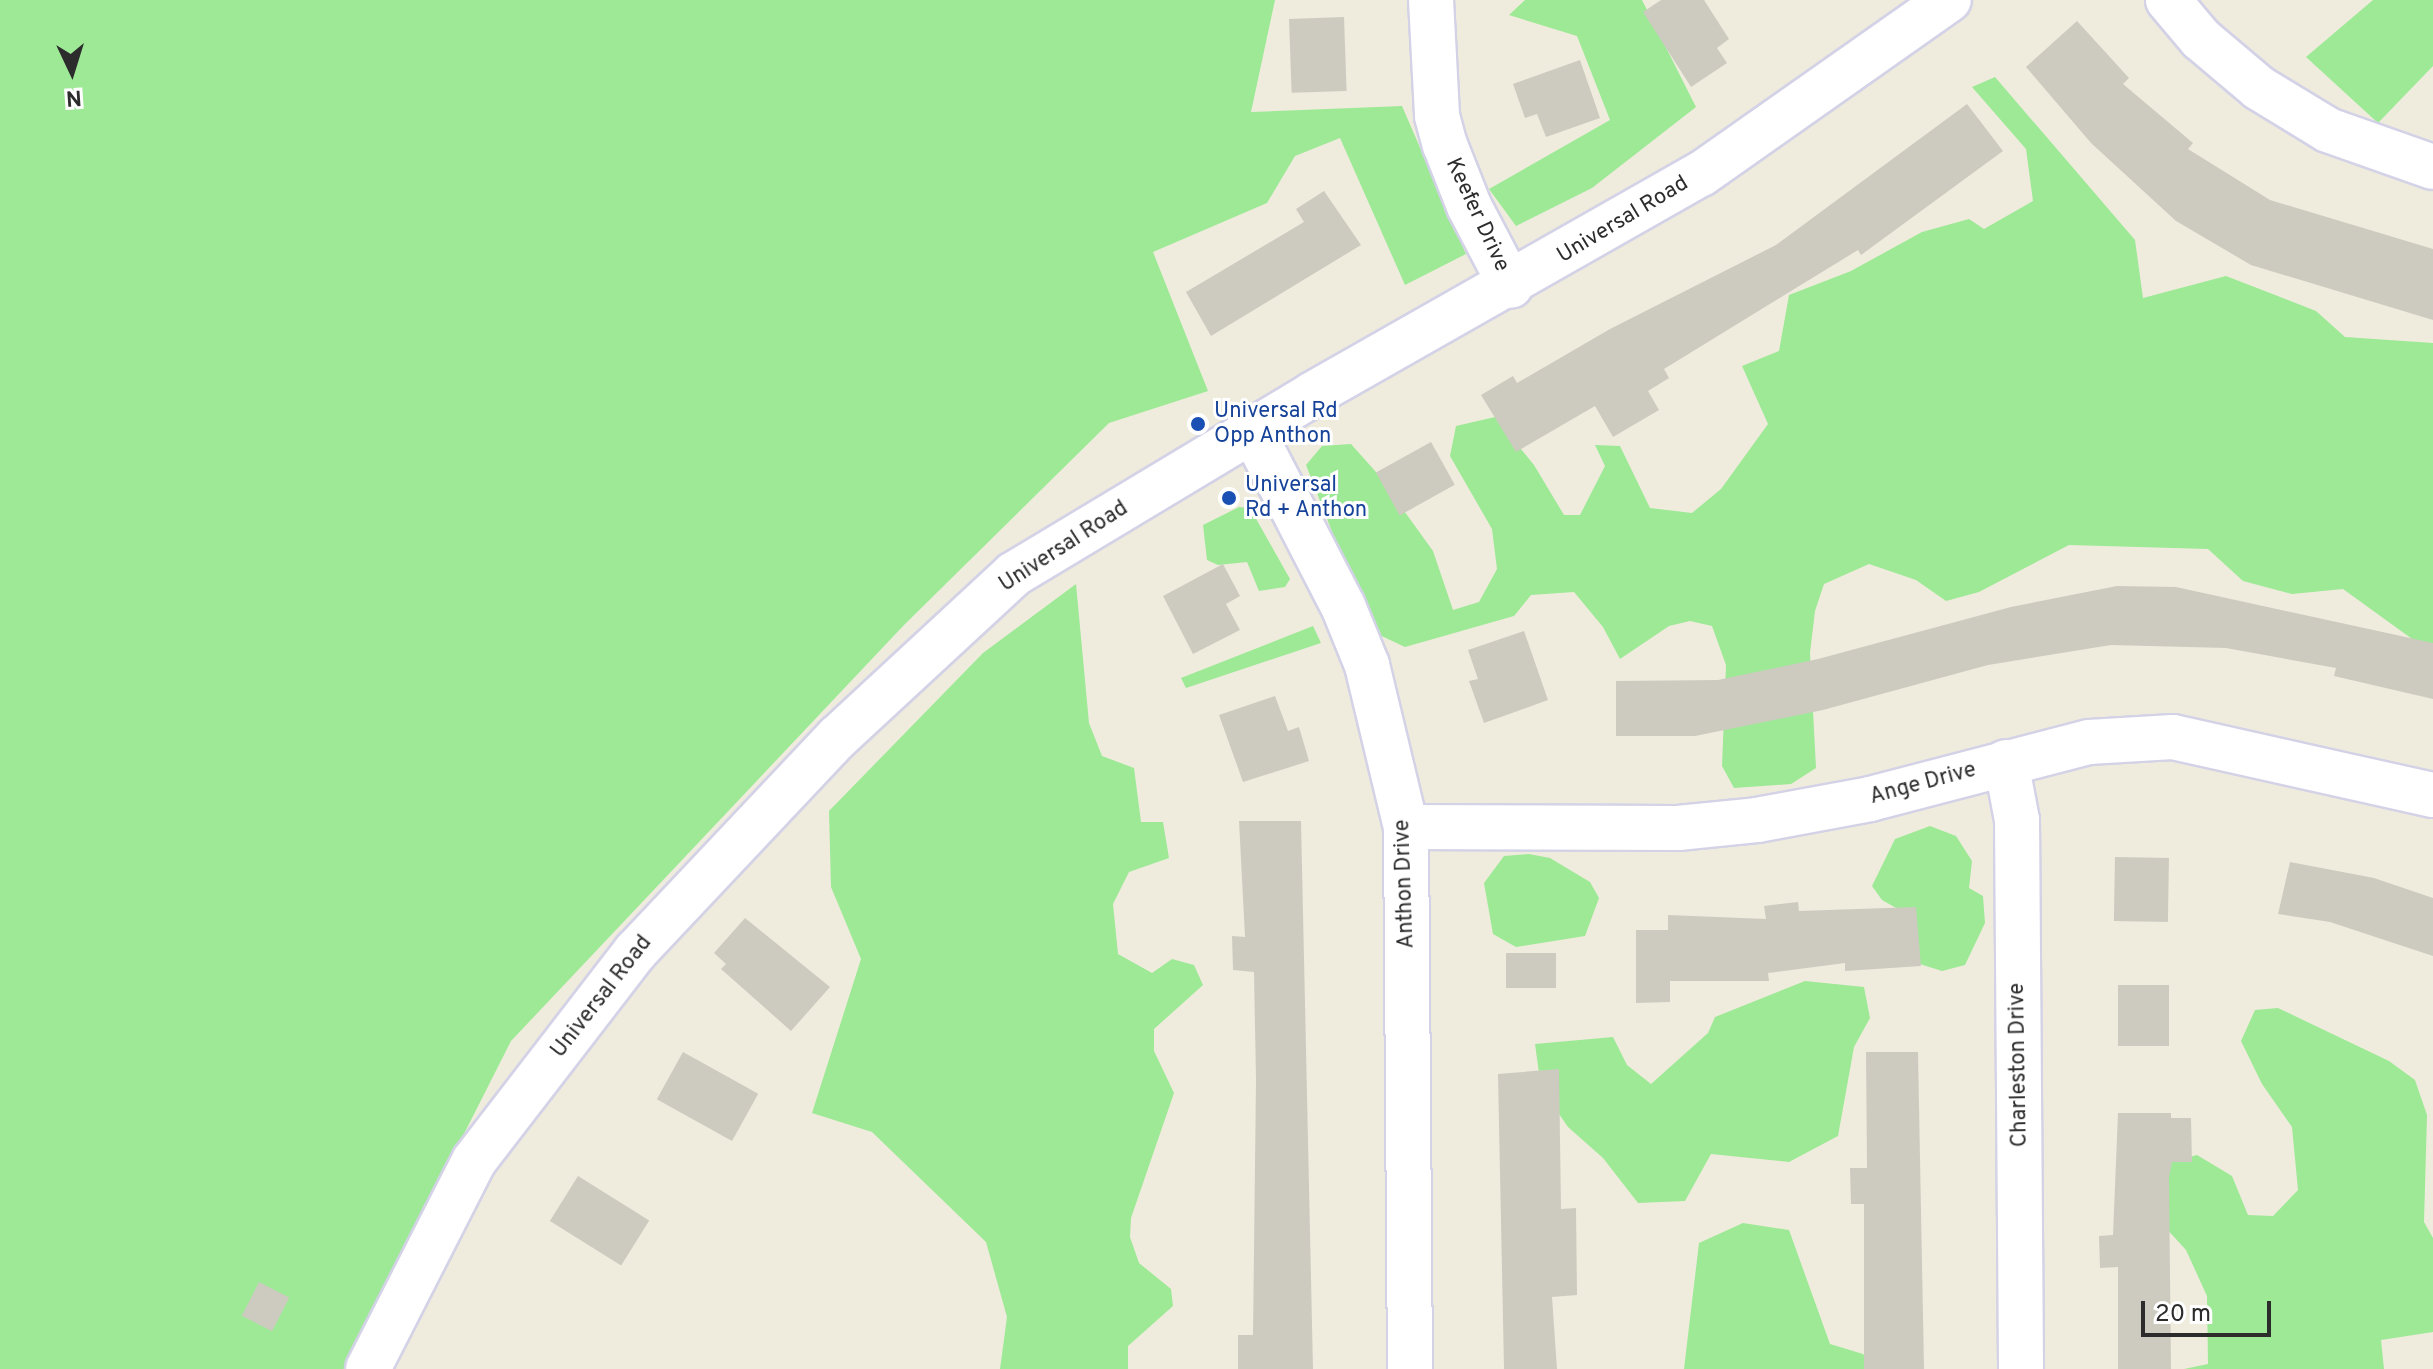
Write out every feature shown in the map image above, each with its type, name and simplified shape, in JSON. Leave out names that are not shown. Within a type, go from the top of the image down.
[{"type":"street","name":"Keefer Drive","points":[[1431,0],[1437,116],[1445,145],[1469,206],[1511,286]]},
{"type":"street","name":"Universal Road","points":[[368,1369],[474,1161],[668,917],[838,737],[1014,574],[1252,430],[1511,286],[1701,174],[1949,0]]},
{"type":"street","points":[[2168,0],[2201,39],[2259,88],[2328,130],[2433,167]]},
{"type":"street","name":"Anthon Drive","points":[[1252,430],[1343,606],[1367,665],[1406,827],[1410,1369]]},
{"type":"street","name":"Ange Drive","points":[[1406,827],[1678,828],[1757,820],[1870,799],[2089,742],[2173,737],[2433,795]]},
{"type":"street","name":"Charleston Drive","points":[[2006,762],[2017,820],[2021,1369]]},
{"type":"green space","points":[[0,0],[1275,0],[1251,112],[1402,106],[1466,254],[1405,285],[1340,138],[1295,156],[1267,203],[1153,252],[1208,391],[1109,423],[904,625],[511,1041],[345,1369],[0,1369]]},
{"type":"green space","points":[[1525,0],[1642,0],[1696,107],[1592,188],[1516,226],[1489,189],[1610,120],[1577,36],[1509,15]]},
{"type":"green space","points":[[2373,0],[2433,0],[2433,66],[2378,123],[2306,57]]},
{"type":"green space","points":[[1995,77],[2135,240],[2143,298],[2226,276],[2316,311],[2345,337],[2433,343],[2433,643],[2426,649],[2343,589],[2292,594],[2243,581],[2208,549],[2069,545],[1979,592],[1946,601],[1916,580],[1869,564],[1824,584],[1815,611],[1810,653],[1816,768],[1791,784],[1734,788],[1722,766],[1726,665],[1712,626],[1690,621],[1669,626],[1620,659],[1603,627],[1574,592],[1531,595],[1514,616],[1405,647],[1371,631],[1306,465],[1322,446],[1351,444],[1376,472],[1433,551],[1453,610],[1479,602],[1497,569],[1492,529],[1450,456],[1456,426],[1495,417],[1534,465],[1564,515],[1580,515],[1605,466],[1595,445],[1620,446],[1650,508],[1692,513],[1721,489],[1768,424],[1742,366],[1779,351],[1789,295],[1851,271],[1922,232],[1969,219],[1984,229],[2033,201],[2026,149],[1972,87]]},
{"type":"green space","points":[[1239,507],[1250,508],[1290,579],[1285,587],[1259,591],[1247,562],[1218,565],[1207,560],[1203,525]]},
{"type":"green space","points":[[1076,584],[1089,723],[1102,756],[1134,768],[1141,822],[1163,822],[1169,858],[1129,872],[1113,904],[1118,954],[1152,973],[1172,959],[1194,965],[1203,985],[1154,1029],[1154,1051],[1174,1093],[1131,1218],[1130,1237],[1139,1263],[1171,1289],[1173,1306],[1128,1346],[1128,1369],[1000,1369],[1007,1317],[986,1242],[872,1132],[812,1113],[861,959],[831,887],[829,811],[983,653]]},
{"type":"green space","points":[[1313,626],[1321,643],[1186,688],[1181,678]]},
{"type":"green space","points":[[1930,826],[1956,836],[1972,861],[1969,888],[1983,896],[1985,923],[1965,965],[1942,971],[1904,959],[1898,909],[1882,900],[1872,886],[1895,839]]},
{"type":"green space","points":[[1529,854],[1550,858],[1590,882],[1599,898],[1585,936],[1516,947],[1493,934],[1484,883],[1504,856]]},
{"type":"green space","points":[[1805,981],[1864,987],[1870,1018],[1854,1047],[1838,1136],[1789,1162],[1711,1154],[1685,1201],[1638,1203],[1603,1158],[1568,1127],[1541,1088],[1535,1044],[1613,1037],[1627,1065],[1651,1084],[1708,1033],[1715,1017]]},
{"type":"green space","points":[[2278,1008],[2389,1061],[2415,1080],[2427,1115],[2424,1222],[2433,1238],[2433,1332],[2381,1340],[2384,1369],[2184,1369],[2208,1364],[2207,1296],[2186,1250],[2143,1203],[2149,1167],[2197,1155],[2232,1176],[2248,1215],[2273,1216],[2298,1190],[2292,1127],[2262,1084],[2241,1041],[2255,1010]]},
{"type":"green space","points":[[1743,1223],[1789,1230],[1830,1344],[1863,1354],[1874,1369],[1684,1369],[1699,1243]]},
{"type":"building","points":[[1661,0],[1704,0],[1729,39],[1717,48],[1727,63],[1691,87],[1643,12]]},
{"type":"building","points":[[1344,17],[1347,91],[1292,93],[1289,19]]},
{"type":"building","points":[[2077,21],[2129,78],[2123,84],[2193,143],[2188,149],[2270,200],[2433,249],[2433,320],[2251,265],[2176,221],[2091,143],[2026,67]]},
{"type":"building","points":[[1580,60],[1600,118],[1546,137],[1537,114],[1525,118],[1513,84]]},
{"type":"building","points":[[1967,104],[2003,151],[1861,255],[1858,250],[1664,369],[1669,378],[1648,391],[1659,410],[1613,437],[1595,406],[1516,452],[1481,395],[1513,376],[1517,383],[1610,329],[1776,245]]},
{"type":"building","points":[[1324,191],[1361,245],[1211,336],[1186,292],[1304,222],[1296,209]]},
{"type":"building","points":[[1431,442],[1455,485],[1400,515],[1376,473]]},
{"type":"building","points":[[1223,564],[1240,596],[1226,604],[1240,630],[1193,654],[1163,596]]},
{"type":"building","points":[[2117,586],[2176,587],[2433,643],[2433,699],[2334,676],[2336,668],[2226,648],[2111,645],[1988,665],[1823,710],[1695,736],[1616,736],[1616,681],[1718,680],[1818,659],[2011,607]]},
{"type":"building","points":[[1524,631],[1548,700],[1484,723],[1469,681],[1478,679],[1468,650]]},
{"type":"building","points":[[1275,696],[1288,731],[1299,727],[1309,761],[1243,782],[1219,715]]},
{"type":"building","points":[[1239,821],[1301,821],[1313,1369],[1238,1369],[1238,1335],[1253,1335],[1256,1080],[1254,972],[1233,970],[1232,936],[1245,937]]},
{"type":"building","points":[[2115,857],[2169,858],[2168,922],[2114,921]]},
{"type":"building","points":[[2290,862],[2374,878],[2433,898],[2433,956],[2330,922],[2278,914]]},
{"type":"building","points":[[1798,902],[1799,911],[1916,907],[1921,966],[1845,971],[1845,963],[1768,973],[1769,981],[1670,981],[1670,1002],[1636,1003],[1636,930],[1668,930],[1668,915],[1766,919],[1764,906]]},
{"type":"building","points":[[745,918],[830,987],[791,1031],[721,969],[726,964],[714,953]]},
{"type":"building","points":[[1506,953],[1556,953],[1556,988],[1506,988]]},
{"type":"building","points":[[2118,985],[2169,985],[2169,1046],[2118,1046]]},
{"type":"building","points":[[683,1052],[758,1094],[732,1141],[657,1099]]},
{"type":"building","points":[[1866,1052],[1918,1052],[1924,1369],[1864,1369],[1864,1204],[1851,1204],[1850,1168],[1867,1168]]},
{"type":"building","points":[[1559,1069],[1561,1209],[1576,1208],[1577,1295],[1552,1297],[1557,1369],[1504,1369],[1498,1074]]},
{"type":"building","points":[[2118,1113],[2171,1113],[2171,1118],[2191,1118],[2192,1162],[2172,1162],[2169,1177],[2171,1369],[2118,1369],[2118,1267],[2100,1268],[2099,1236],[2113,1235]]},
{"type":"building","points":[[578,1176],[649,1221],[621,1265],[550,1221]]},
{"type":"building","points":[[259,1282],[289,1297],[272,1331],[242,1316]]},
{"type":"place","name":"Universal Rd Opp Anthon","points":[[1198,424]]},
{"type":"place","name":"Universal Rd + Anthon","points":[[1229,498]]}]
